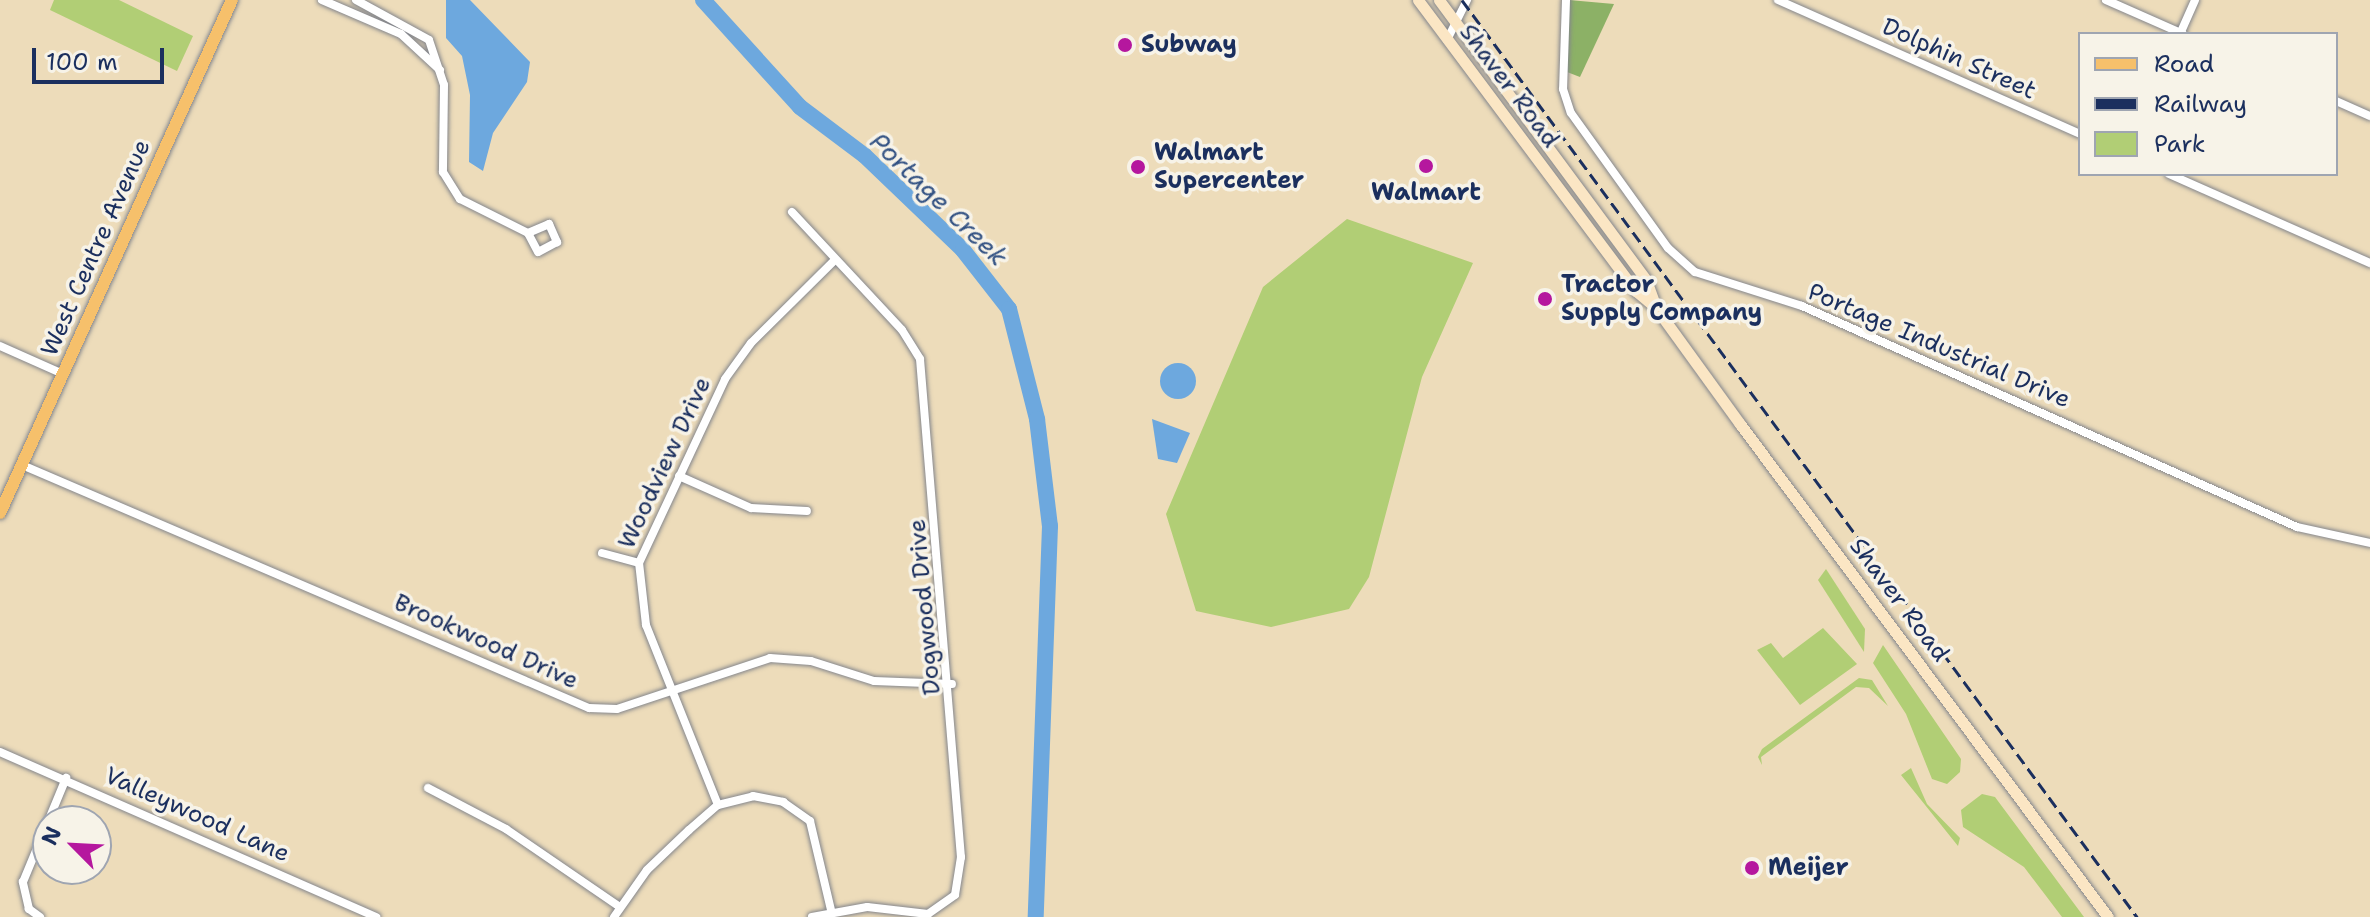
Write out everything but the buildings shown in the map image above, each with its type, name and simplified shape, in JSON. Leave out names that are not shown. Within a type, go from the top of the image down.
[{"type":"main road","name":"West Centre Avenue","points":[[0,513],[232,0]]},
{"type":"main road","name":"Shaver Road","points":[[1418,0],[1636,291],[1656,308],[2108,917]]},
{"type":"main road","name":"Shaver Road","points":[[1439,0],[1646,280],[1656,308]]},
{"type":"street","points":[[322,0],[333,2],[390,30],[441,71]]},
{"type":"street","points":[[356,0],[395,18],[429,40],[441,71],[443,172],[460,199],[528,233]]},
{"type":"street","points":[[1447,40],[1467,0]]},
{"type":"street","name":"Portage Industrial Drive","points":[[1566,0],[1563,89],[1571,113],[1668,248],[1695,272],[1802,306],[2297,527],[2370,543]]},
{"type":"street","name":"Dolphin Street","points":[[1778,0],[2078,133]]},
{"type":"street","points":[[2106,0],[2177,32]]},
{"type":"street","points":[[2182,32],[2195,0]]},
{"type":"street","points":[[390,30],[395,18]]},
{"type":"street","points":[[2338,102],[2370,116]]},
{"type":"street","points":[[2174,176],[2370,263]]},
{"type":"street","name":"Dogwood Drive","points":[[792,212],[834,261],[902,330],[920,359],[952,684],[961,857],[955,895],[928,914],[831,910],[812,917]]},
{"type":"street","name":"Woodview Drive","points":[[718,805],[670,693],[642,609],[639,563],[736,363],[834,261]]},
{"type":"street","points":[[0,346],[63,374]]},
{"type":"street","name":"Brookwood Drive","points":[[22,465],[577,705],[617,709],[770,658],[811,661],[874,681],[952,684]]},
{"type":"street","points":[[679,476],[751,508],[807,511]]},
{"type":"street","points":[[602,553],[639,563]]},
{"type":"street","name":"Valleywood Lane","points":[[0,752],[66,778],[376,917]]},
{"type":"street","points":[[40,917],[26,902],[23,882],[66,778]]},
{"type":"street","points":[[428,788],[506,829],[620,907]]},
{"type":"street","points":[[614,917],[665,851],[718,805],[769,797],[810,821],[831,910]]},
{"type":"green space","points":[[54,0],[119,0],[193,36],[177,71],[50,10]]},
{"type":"green space","points":[[1569,0],[1614,4],[1580,77],[1567,72]]},
{"type":"green space","points":[[1347,219],[1473,263],[1422,377],[1369,577],[1349,609],[1271,627],[1196,611],[1166,514],[1263,287]]},
{"type":"green space","points":[[1826,569],[1865,629],[1864,652],[1818,580]]},
{"type":"green space","points":[[1823,628],[1857,664],[1800,705],[1757,650],[1771,643],[1783,658]]},
{"type":"green space","points":[[1883,645],[1961,759],[1960,772],[1947,784],[1932,779],[1906,714],[1873,663]]},
{"type":"green space","points":[[1859,678],[1872,680],[1888,706],[1869,688],[1856,687],[1761,757],[1762,765],[1758,757],[1762,749]]},
{"type":"green space","points":[[1911,768],[1927,804],[1960,838],[1958,846],[1901,775]]},
{"type":"green space","points":[[1982,794],[1995,797],[2084,917],[2062,917],[2024,867],[1963,827],[1961,810]]},
{"type":"water","points":[[446,0],[470,0],[530,62],[527,82],[493,133],[483,171],[469,162],[470,95],[462,56],[446,38]]},
{"type":"water","points":[[1178,363],[1191,368],[1196,381],[1191,394],[1178,399],[1165,394],[1160,381],[1165,368]]},
{"type":"water","points":[[1152,419],[1190,433],[1177,463],[1158,459]]},
{"type":"waterway","name":"Portage Creek","points":[[703,0],[800,107],[864,155],[963,250],[1009,309],[1037,419],[1050,526],[1036,917]]},
{"type":"railway","points":[[1462,0],[2137,917]]},
{"type":"place","name":"Subway","points":[[1125,45]]},
{"type":"place","name":"Walmart","points":[[1426,166]]},
{"type":"place","name":"Walmart Supercenter","points":[[1138,167]]},
{"type":"place","name":"Tractor Supply Company","points":[[1545,299]]},
{"type":"place","name":"Meijer","points":[[1752,868]]}]
